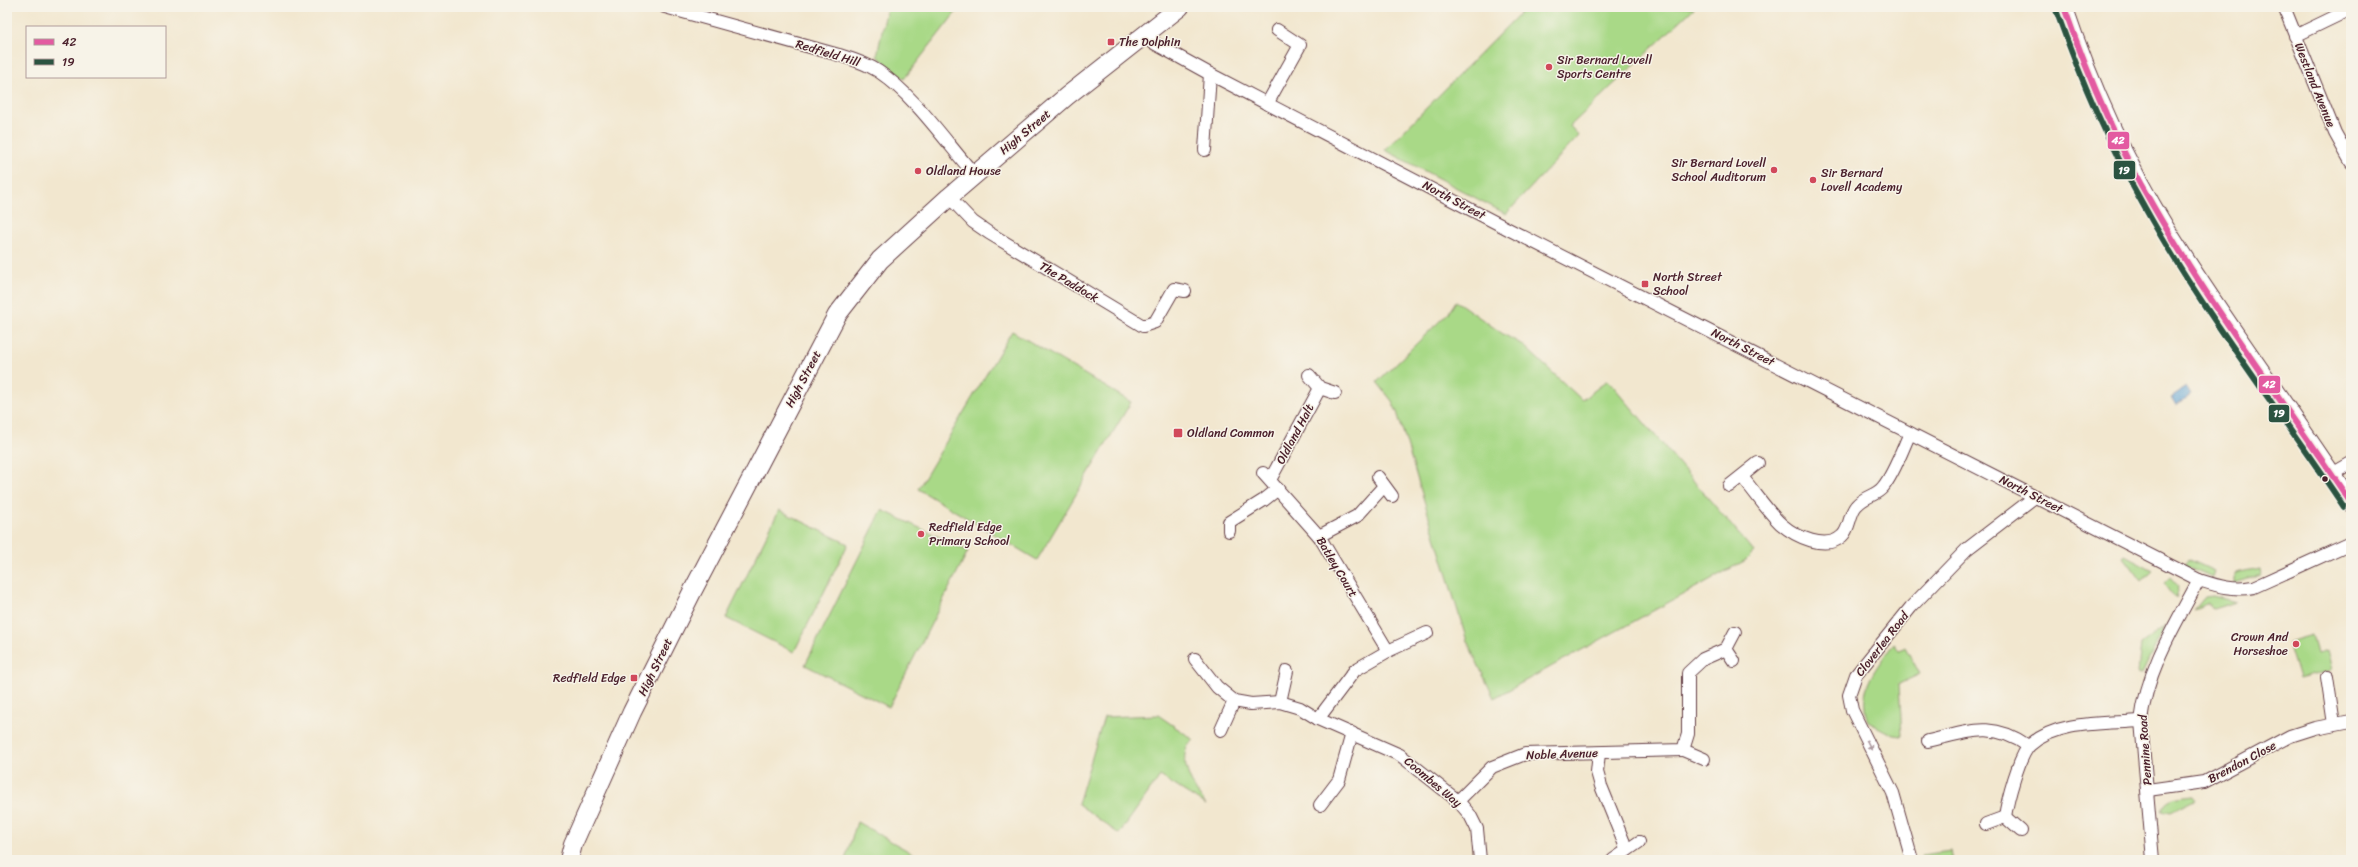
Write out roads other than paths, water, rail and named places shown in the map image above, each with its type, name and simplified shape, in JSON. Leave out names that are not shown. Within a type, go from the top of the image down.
[{"type":"main road","name":"High Street","points":[[569,860],[574,844],[638,701],[692,592],[837,315],[880,260],[974,174],[1180,7]]},
{"type":"street","name":"Redfield Hill","points":[[665,7],[839,55],[867,65],[900,88],[974,174]]},
{"type":"street","points":[[2064,7],[2096,90],[2130,162],[2160,218],[2351,503]]},
{"type":"street","name":"Westland Avenue","points":[[2284,7],[2335,133],[2351,162]]},
{"type":"street","points":[[2295,36],[2351,9]]},
{"type":"street","points":[[1267,104],[1300,46],[1277,30]]},
{"type":"street","name":"North Street","points":[[1143,37],[1324,134],[1382,162],[1865,411],[1910,432],[2199,580],[2223,588],[2240,590],[2254,588],[2351,543]]},
{"type":"street","points":[[1205,150],[1210,74]]},
{"type":"street","name":"The Paddock","points":[[949,197],[973,222],[989,233],[1143,326],[1155,322],[1174,288],[1185,291]]},
{"type":"street","points":[[1309,375],[1320,388],[1334,393]]},
{"type":"street","name":"Oldland Halt","points":[[1270,481],[1320,388]]},
{"type":"street","points":[[1742,477],[1782,524],[1810,540],[1820,543],[1836,541],[1844,534],[1854,508],[1862,498],[1877,494],[1884,486],[1910,432]]},
{"type":"street","points":[[1729,486],[1758,463]]},
{"type":"street","points":[[2332,474],[2351,463]]},
{"type":"street","points":[[1229,531],[1229,522],[1264,500],[1270,481]]},
{"type":"street","name":"Batley Court","points":[[1270,481],[1319,536],[1388,651]]},
{"type":"street","points":[[1319,536],[1357,516],[1385,486]]},
{"type":"street","name":"Cloverlea Road","points":[[1912,860],[1893,792],[1852,710],[1849,695],[1856,676],[1911,606],[1967,549],[2036,496]]},
{"type":"street","name":"Pennine Road","points":[[2153,860],[2141,721],[2143,698],[2152,670],[2199,580]]},
{"type":"street","points":[[1683,750],[1688,734],[1688,673],[1703,659],[1726,649],[1735,632]]},
{"type":"street","points":[[1318,719],[1355,670],[1388,651],[1427,633]]},
{"type":"street","points":[[1726,649],[1734,662]]},
{"type":"street","points":[[1195,660],[1217,687],[1234,701],[1221,730]]},
{"type":"street","points":[[1280,702],[1287,671]]},
{"type":"street","points":[[2327,677],[2334,724]]},
{"type":"street","name":"Coombes Way","points":[[1234,701],[1251,704],[1280,702],[1300,708],[1318,719],[1400,754],[1458,801],[1470,815],[1477,829],[1480,860]]},
{"type":"street","points":[[2005,817],[2014,779],[2028,746],[2061,728],[2141,721]]},
{"type":"street","name":"Brendon Close","points":[[2148,790],[2204,782],[2290,736],[2351,721]]},
{"type":"street","points":[[1928,741],[1975,731],[1993,730],[2012,735],[2028,746]]},
{"type":"street","points":[[1320,805],[1339,780],[1352,733]]},
{"type":"street","name":"Noble Avenue","points":[[1458,801],[1492,767],[1525,754],[1683,750],[1704,759]]},
{"type":"street","points":[[1598,753],[1597,772],[1601,786],[1627,850]]},
{"type":"street","points":[[1986,824],[2005,817]]},
{"type":"street","points":[[2005,817],[2021,831]]},
{"type":"street","points":[[1613,860],[1639,842]]},
{"type":"water","points":[[2186,387],[2191,395],[2176,405],[2171,397]]},
{"type":"place","name":"The Dolphin","points":[[1111,42]]},
{"type":"place","name":"Sir Bernard Lovell Sports Centre","points":[[1549,67]]},
{"type":"place","name":"Sir Bernard Lovell School Auditorum","points":[[1774,170]]},
{"type":"place","name":"Oldland House","points":[[918,171]]},
{"type":"place","name":"Sir Bernard Lovell Academy","points":[[1813,180]]},
{"type":"place","name":"North Street School","points":[[1645,284]]},
{"type":"place","name":"Oldland Common","points":[[1178,433]]},
{"type":"place","name":"Redfield Edge Primary School","points":[[921,534]]},
{"type":"place","name":"Crown And Horseshoe","points":[[2296,644]]},
{"type":"place","name":"Redfield Edge","points":[[634,678]]}]
